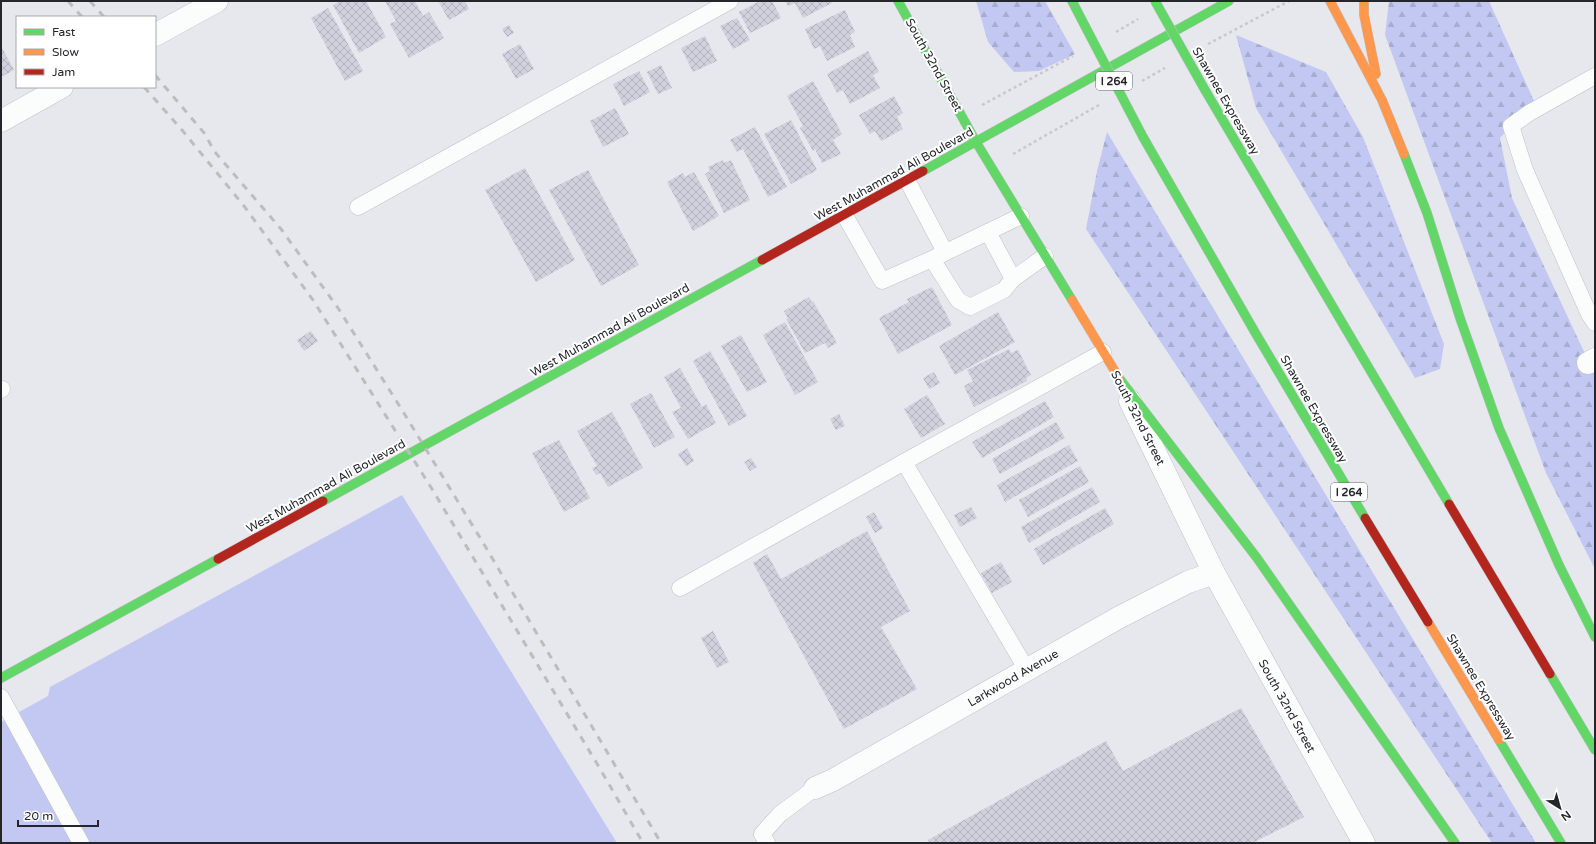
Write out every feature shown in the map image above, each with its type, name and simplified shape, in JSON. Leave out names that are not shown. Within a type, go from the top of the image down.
[{"type":"main road","name":"South 32nd Street","points":[[898,1],[976,142],[1119,378]]},
{"type":"main road","name":"Shawnee Expressway","points":[[1072,1],[1143,137],[1256,334],[1350,495],[1561,843]]},
{"type":"main road","name":"Shawnee Expressway","points":[[1156,1],[1205,90],[1595,750]]},
{"type":"main road","points":[[1201,18],[1215,1]]},
{"type":"main road","name":"West Muhammad Ali Boulevard","points":[[1,678],[1201,18],[1229,1]]},
{"type":"main road","points":[[1330,1],[1382,100],[1427,213],[1460,318],[1499,428],[1559,565],[1595,637]]},
{"type":"main road","points":[[1364,1],[1364,15],[1382,100]]},
{"type":"main road","points":[[1119,378],[1257,558],[1455,843]]},
{"type":"street","points":[[156,34],[217,1]]},
{"type":"street","points":[[1,121],[60,88]]},
{"type":"street","name":"South 32nd Street","points":[[1119,378],[1214,573],[1364,843]]},
{"type":"street","name":"Larkwood Avenue","points":[[814,788],[833,780],[1118,618],[1181,585],[1214,573]]},
{"type":"lane","points":[[358,207],[730,1]]},
{"type":"lane","points":[[1595,76],[1529,113],[1511,126],[1525,170],[1589,314],[1595,323]]},
{"type":"lane","points":[[907,180],[958,300],[970,307],[1004,290],[1013,279],[1046,256]]},
{"type":"lane","points":[[844,214],[882,281],[1021,216]]},
{"type":"lane","points":[[988,232],[1013,279]]},
{"type":"lane","points":[[680,588],[1103,352]]},
{"type":"lane","points":[[904,462],[1027,670]]},
{"type":"lane","points":[[1,697],[81,843]]},
{"type":"lane","points":[[767,843],[762,834],[780,814],[814,788]]},
{"type":"path","points":[[1110,35],[1143,16]]},
{"type":"path","points":[[962,115],[1077,54]]},
{"type":"green space","points":[[976,1],[1045,1],[1075,54],[1039,71],[1014,72],[988,42]]},
{"type":"green space","points":[[1389,1],[1489,1],[1534,101],[1500,138],[1512,198],[1595,375],[1595,569],[1546,473],[1385,35]]},
{"type":"green space","points":[[1236,35],[1326,72],[1363,137],[1444,344],[1440,369],[1415,378],[1256,108]]},
{"type":"green space","points":[[1107,132],[1536,843],[1492,843],[1086,229],[1097,171]]},
{"type":"green space","points":[[402,495],[617,843],[1,843],[1,722],[48,696],[50,687]]},
{"type":"building","points":[[341,1],[366,1],[386,37],[359,53],[333,5]]},
{"type":"building","points":[[385,1],[415,1],[423,16],[429,12],[444,38],[409,58],[390,24],[396,21]]},
{"type":"building","points":[[438,1],[465,1],[469,9],[449,20]]},
{"type":"building","points":[[760,1],[772,1],[781,18],[750,33],[739,12]]},
{"type":"building","points":[[786,1],[831,1],[832,3],[803,18],[795,3],[788,6]]},
{"type":"building","points":[[328,8],[363,71],[345,81],[311,18]]},
{"type":"building","points":[[845,10],[855,32],[850,35],[855,47],[827,61],[820,46],[814,49],[805,29]]},
{"type":"building","points":[[737,18],[750,40],[733,49],[720,26]]},
{"type":"building","points":[[509,25],[514,33],[507,37],[502,29]]},
{"type":"building","points":[[705,36],[717,61],[693,72],[681,48]]},
{"type":"building","points":[[520,44],[534,69],[516,79],[502,54]]},
{"type":"building","points":[[1,46],[14,70],[1,77]]},
{"type":"building","points":[[868,51],[879,72],[873,75],[880,88],[850,104],[843,90],[837,93],[827,74]]},
{"type":"building","points":[[661,65],[672,88],[658,94],[647,72]]},
{"type":"building","points":[[639,71],[650,92],[624,106],[613,84]]},
{"type":"building","points":[[813,81],[842,134],[833,140],[841,154],[822,163],[815,149],[813,151],[800,128],[803,126],[787,96]]},
{"type":"building","points":[[894,96],[903,113],[897,117],[903,129],[881,141],[875,131],[870,134],[859,115]]},
{"type":"building","points":[[615,108],[629,134],[603,147],[590,121]]},
{"type":"building","points":[[791,120],[817,170],[791,184],[764,134]]},
{"type":"building","points":[[755,127],[787,187],[768,197],[743,149],[737,152],[730,140]]},
{"type":"building","points":[[723,160],[724,163],[731,160],[750,200],[724,213],[705,174],[710,171],[708,167]]},
{"type":"building","points":[[525,168],[575,260],[536,282],[485,190]]},
{"type":"building","points":[[588,170],[639,265],[601,286],[549,190]]},
{"type":"building","points":[[694,172],[719,216],[693,231],[667,182],[683,173],[685,177]]},
{"type":"building","points":[[932,287],[952,325],[898,354],[879,318],[909,302],[907,299]]},
{"type":"building","points":[[809,297],[812,302],[813,301],[837,343],[828,348],[825,343],[805,353],[786,319],[788,318],[784,311]]},
{"type":"building","points":[[998,312],[1015,342],[955,375],[939,346]]},
{"type":"building","points":[[785,322],[818,382],[795,395],[763,335]]},
{"type":"building","points":[[311,331],[318,341],[304,351],[297,340]]},
{"type":"building","points":[[741,335],[767,382],[747,392],[721,346]]},
{"type":"building","points":[[1009,349],[1011,353],[1018,350],[1031,375],[1026,378],[1027,381],[974,407],[964,386],[973,381],[967,370]]},
{"type":"building","points":[[710,351],[747,416],[729,426],[693,361]]},
{"type":"building","points":[[680,368],[702,407],[706,404],[716,423],[688,439],[672,412],[681,408],[664,377]]},
{"type":"building","points":[[934,372],[940,383],[929,389],[923,378]]},
{"type":"building","points":[[651,393],[675,437],[654,448],[630,404]]},
{"type":"building","points":[[927,395],[945,424],[921,438],[904,409]]},
{"type":"building","points":[[1045,401],[1054,417],[982,458],[972,442]]},
{"type":"building","points":[[612,412],[643,468],[608,487],[600,473],[596,475],[592,468],[597,466],[577,431]]},
{"type":"building","points":[[839,414],[845,426],[836,430],[830,419]]},
{"type":"building","points":[[1056,422],[1065,438],[1000,474],[992,459]]},
{"type":"building","points":[[559,440],[590,498],[564,512],[532,453]]},
{"type":"building","points":[[1069,445],[1078,461],[1005,502],[997,485]]},
{"type":"building","points":[[687,448],[694,461],[686,466],[678,454]]},
{"type":"building","points":[[751,458],[757,467],[750,471],[744,462]]},
{"type":"building","points":[[1080,466],[1089,482],[1028,517],[1019,500]]},
{"type":"building","points":[[1092,487],[1100,502],[1029,543],[1021,527]]},
{"type":"building","points":[[971,507],[977,518],[960,527],[954,515]]},
{"type":"building","points":[[1105,508],[1114,524],[1043,565],[1034,549]]},
{"type":"building","points":[[874,512],[883,528],[875,533],[866,517]]},
{"type":"building","points":[[867,531],[910,611],[881,627],[917,689],[844,729],[753,563],[767,554],[781,579]]},
{"type":"building","points":[[1001,562],[1012,582],[992,593],[981,573]]},
{"type":"building","points":[[713,631],[729,662],[717,668],[701,638]]},
{"type":"building","points":[[1241,708],[1304,817],[1252,843],[930,843],[928,840],[1106,741],[1123,771]]},
{"type":"railway","points":[[68,1],[81,16]]},
{"type":"railway","points":[[90,1],[103,16]]},
{"type":"railway","points":[[156,76],[205,134],[214,151],[281,229],[338,308],[482,541],[661,843]]},
{"type":"railway","points":[[145,88],[182,130],[244,206],[313,300],[432,489],[643,843]]},
{"type":"traffic: fast","points":[[898,1],[976,142],[1072,300]]},
{"type":"traffic: fast","points":[[1072,1],[1085,26]]},
{"type":"traffic: fast","points":[[1155,1],[1205,90]]},
{"type":"traffic: fast","points":[[923,171],[1229,1]]},
{"type":"traffic: fast","points":[[1085,26],[1143,137]]},
{"type":"traffic: fast","points":[[1205,90],[1449,504]]},
{"type":"traffic: fast","points":[[1143,137],[1256,334],[1365,518]]},
{"type":"traffic: fast","points":[[1404,154],[1427,213],[1460,318],[1499,428],[1559,565],[1595,637]]},
{"type":"traffic: fast","points":[[323,501],[762,260]]},
{"type":"traffic: fast","points":[[1119,378],[1257,558],[1455,843]]},
{"type":"traffic: fast","points":[[1,678],[218,559]]},
{"type":"traffic: fast","points":[[1550,674],[1595,750]]},
{"type":"traffic: fast","points":[[1499,740],[1561,843]]},
{"type":"traffic: slow","points":[[1330,1],[1382,100],[1404,154]]},
{"type":"traffic: slow","points":[[1364,1],[1364,15],[1376,74]]},
{"type":"traffic: slow","points":[[1072,300],[1119,378]]},
{"type":"traffic: slow","points":[[1428,622],[1499,740]]},
{"type":"traffic: jam","points":[[762,260],[923,171]]},
{"type":"traffic: jam","points":[[218,559],[323,501]]},
{"type":"traffic: jam","points":[[1449,504],[1550,674]]},
{"type":"traffic: jam","points":[[1365,518],[1428,622]]}]
